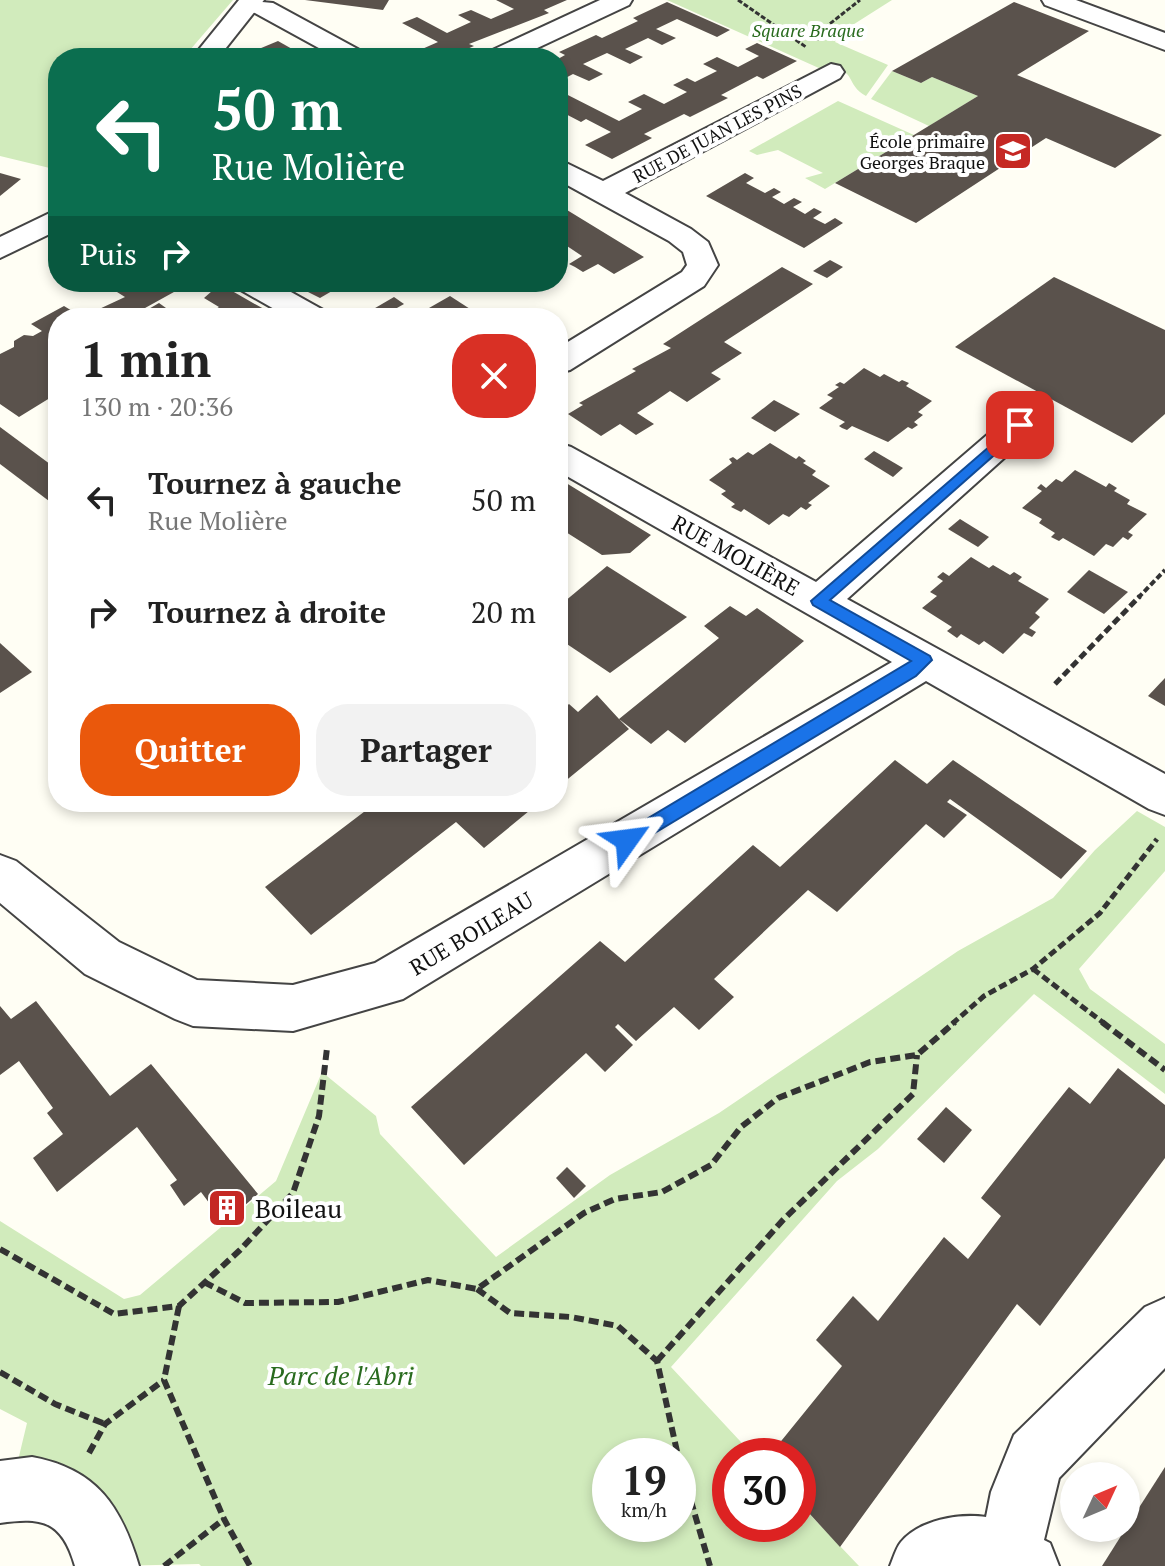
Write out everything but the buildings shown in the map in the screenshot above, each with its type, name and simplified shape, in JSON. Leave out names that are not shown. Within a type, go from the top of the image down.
[{"type":"street","points":[[517,48],[620,0]]},
{"type":"street","points":[[1054,0],[1165,42]]},
{"type":"street","points":[[213,48],[251,2],[338,48]]},
{"type":"street","points":[[1114,23],[1140,7]]},
{"type":"street","name":"RUE DE JUAN LES PINS","points":[[603,193],[831,72]]},
{"type":"street","points":[[568,174],[680,235],[697,248],[703,265],[693,279],[568,357]]},
{"type":"street","points":[[0,249],[48,223]]},
{"type":"street","points":[[268,292],[296,308]]},
{"type":"street","points":[[819,601],[1020,425]]},
{"type":"street","name":"RUE MOLIÈRE","points":[[568,461],[1165,796]]},
{"type":"street","name":"RUE BOILEAU","points":[[0,875],[102,958],[193,1003],[293,1008],[386,983],[924,660]]},
{"type":"street","points":[[922,1566],[952,1548],[981,1546],[1019,1560],[1022,1492],[1036,1457],[1165,1327]]},
{"type":"street","points":[[0,1492],[33,1488],[63,1498],[85,1515],[101,1541],[107,1566]]},
{"type":"path","points":[[738,0],[810,50],[827,26],[860,0]]},
{"type":"path","points":[[1023,716],[1165,570]]},
{"type":"path","points":[[477,1289],[584,1213],[615,1199],[662,1192],[711,1165],[741,1127],[778,1098],[870,1062],[917,1055],[984,996],[1033,969],[1100,913],[1165,829]]},
{"type":"path","points":[[1033,969],[1165,1070]]},
{"type":"path","points":[[250,1566],[224,1519],[164,1380],[179,1306],[240,1250],[293,1193],[319,1116],[334,997]]},
{"type":"path","points":[[657,1361],[783,1220],[913,1094],[917,1055]]},
{"type":"path","points":[[0,1249],[114,1314],[179,1306]]},
{"type":"path","points":[[204,1282],[245,1303],[338,1302],[428,1280],[477,1289],[510,1313],[571,1317],[618,1326],[657,1361],[674,1438]]},
{"type":"path","points":[[0,1372],[55,1404],[105,1424]]},
{"type":"path","points":[[63,1498],[105,1424],[164,1380]]},
{"type":"path","points":[[696,1518],[710,1566]]},
{"type":"path","points":[[164,1566],[224,1519]]},
{"type":"green space","points":[[0,0],[233,0],[192,48],[48,48],[48,168],[0,156]]},
{"type":"green space","name":"Square Braque","points":[[667,0],[892,0],[840,33],[835,42],[888,65],[866,96],[841,70],[821,69]]},
{"type":"green space","points":[[892,71],[921,83],[932,77],[978,96],[929,126],[871,99]]},
{"type":"green space","points":[[838,101],[914,135],[825,189],[805,178],[823,173],[778,150],[757,155],[749,151]]},
{"type":"green space","name":"Parc de l'Abri","points":[[1137,811],[1165,827],[1165,871],[1079,969],[1090,989],[1165,1044],[1165,1094],[1034,994],[878,1149],[837,1181],[671,1367],[737,1438],[712,1438],[712,1542],[816,1542],[816,1521],[859,1566],[113,1566],[15,1473],[27,1423],[0,1409],[0,1221],[124,1299],[140,1295],[276,1181],[322,1072],[376,1116],[380,1134],[496,1257],[610,1175],[719,1113],[958,951],[1053,898],[1095,850]]},
{"type":"place","name":"École primaire Georges Braque","points":[[1013,151]]},
{"type":"place","name":"Boileau","points":[[227,1208]]},
{"type":"route","points":[[627,840],[924,660],[819,601],[1020,425]]}]
